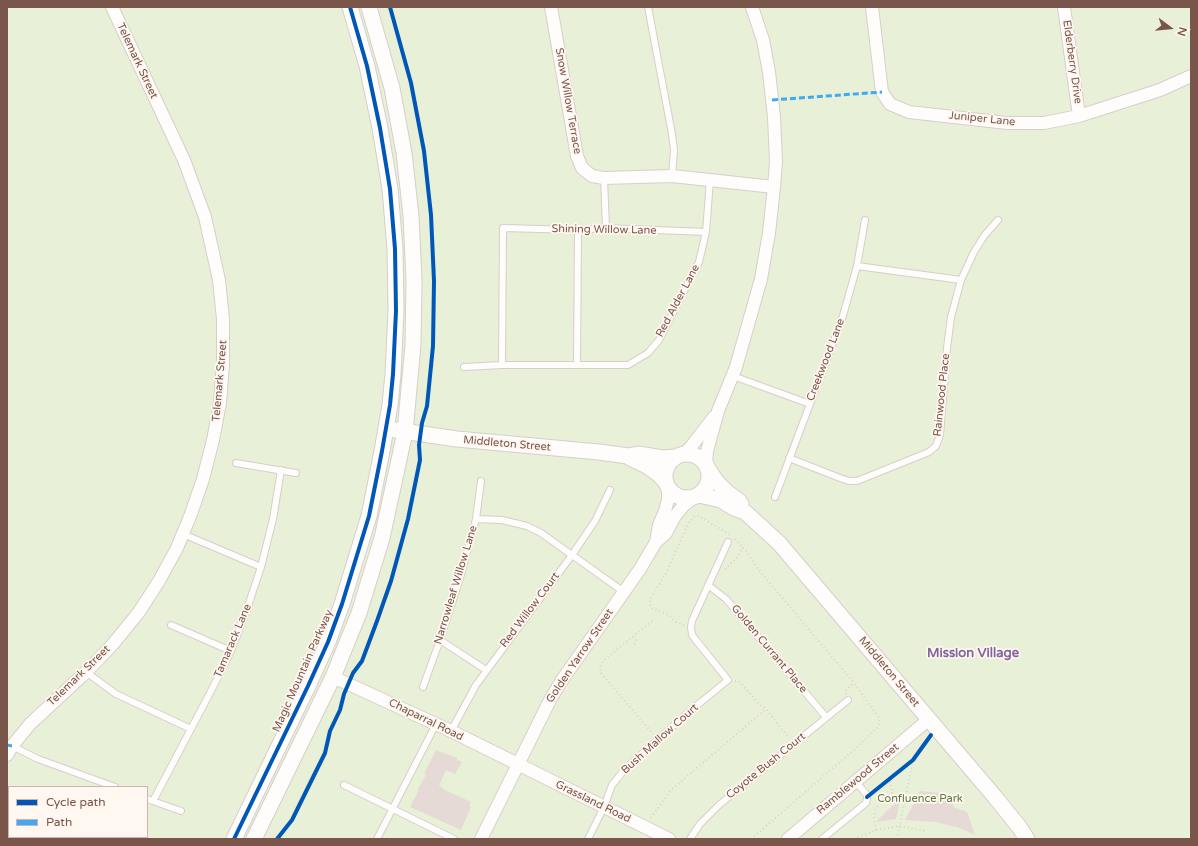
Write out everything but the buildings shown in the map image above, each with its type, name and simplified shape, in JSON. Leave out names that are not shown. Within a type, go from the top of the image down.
[{"type":"street","name":"Telemark Street","points":[[10,751],[30,724],[86,672],[112,644],[139,612],[159,581],[183,534],[191,514],[203,479],[220,404],[224,330],[220,280],[205,217],[197,191],[184,160],[112,7]]},
{"type":"street","name":"Magic Mountain Parkway","points":[[234,839],[328,642],[342,604],[369,516],[386,429],[393,374],[396,311],[395,249],[390,189],[380,128],[367,66],[350,7]]},
{"type":"street","points":[[254,839],[333,677],[359,613],[382,538],[405,432],[413,345],[414,281],[411,216],[404,153],[392,88],[369,7]]},
{"type":"street","name":"Snow Willow Terrace","points":[[551,7],[576,156],[582,168],[592,176],[604,178],[672,176],[774,187]]},
{"type":"street","points":[[718,411],[690,448],[670,461],[666,467],[666,484],[672,494],[685,499],[696,497],[705,491],[708,484],[710,477],[707,467],[707,451],[718,411],[750,324],[761,279],[769,233],[776,162],[775,140],[769,72],[763,40],[752,7]]},
{"type":"street","name":"Juniper Lane","points":[[872,7],[882,92],[890,104],[909,112],[1007,124],[1044,123],[1079,116],[1160,90],[1191,76]]},
{"type":"street","name":"Elderberry Drive","points":[[1064,7],[1079,116]]},
{"type":"street","name":"Middleton Street","points":[[386,429],[457,439],[628,456],[638,454],[663,458],[679,456]]},
{"type":"street","points":[[679,456],[690,454],[696,456],[707,467]]},
{"type":"street","name":"Middleton Street","points":[[628,456],[637,462],[648,466],[657,473],[666,484]]},
{"type":"street","name":"Middleton Street","points":[[707,467],[727,492],[739,501],[745,512],[779,543],[995,797],[1027,839]]},
{"type":"street","name":"Golden Yarrow Street","points":[[656,542],[659,525],[665,512],[668,500],[666,484]]},
{"type":"street","name":"Middleton Street","points":[[696,497],[721,500],[734,508],[745,512]]},
{"type":"street","name":"Golden Yarrow Street","points":[[481,839],[517,764],[562,680],[640,569],[656,542],[666,533],[675,516],[684,505],[696,497]]},
{"type":"street","name":"Chaparral Road","points":[[333,677],[451,731],[517,764]]},
{"type":"street","name":"Ramblewood Street","points":[[788,839],[929,719]]},
{"type":"street","name":"Grassland Road","points":[[517,764],[669,839]]},
{"type":"lane","points":[[648,7],[672,134],[674,150],[672,176]]},
{"type":"lane","points":[[604,178],[606,228]]},
{"type":"lane","name":"Red Alder Lane","points":[[464,367],[502,365],[628,365],[648,353],[659,340],[699,262],[706,232],[710,180]]},
{"type":"lane","name":"Creekwood Lane","points":[[774,497],[842,319],[857,266],[865,220]]},
{"type":"lane","name":"Rainwood Place","points":[[789,458],[840,478],[849,481],[857,481],[929,452],[936,446],[940,434],[951,317],[961,280],[974,252],[984,236],[998,220]]},
{"type":"lane","name":"Shining Willow Lane","points":[[502,365],[503,228],[578,230],[606,228],[706,232]]},
{"type":"lane","points":[[576,365],[578,230]]},
{"type":"lane","points":[[857,266],[961,280]]},
{"type":"lane","points":[[732,376],[810,404]]},
{"type":"lane","points":[[236,463],[296,473]]},
{"type":"lane","name":"Tamarack Lane","points":[[150,800],[191,729],[231,651],[247,609],[273,520],[281,470]]},
{"type":"lane","name":"Narrowleaf Willow Lane","points":[[423,687],[460,578],[476,519],[481,482]]},
{"type":"lane","name":"Red Willow Court","points":[[451,731],[476,685],[486,670],[572,555],[595,521],[610,490]]},
{"type":"lane","points":[[476,519],[502,520],[527,526],[541,533],[624,592]]},
{"type":"lane","points":[[183,534],[260,567]]},
{"type":"lane","points":[[728,542],[692,620],[692,631],[695,639],[728,680]]},
{"type":"lane","name":"Golden Currant Place","points":[[708,585],[726,599],[826,717]]},
{"type":"lane","points":[[171,625],[231,651]]},
{"type":"lane","points":[[440,640],[486,670]]},
{"type":"lane","points":[[86,672],[116,694],[191,729]]},
{"type":"lane","name":"Bush Mallow Court","points":[[588,839],[604,807],[612,785],[625,769],[728,680]]},
{"type":"lane","name":"Coyote Bush Court","points":[[690,839],[700,824],[719,805],[848,700]]},
{"type":"lane","points":[[377,839],[436,724]]},
{"type":"lane","points":[[10,751],[38,759],[112,786]]},
{"type":"lane","points":[[822,839],[866,803],[867,795],[855,781]]},
{"type":"lane","points":[[344,785],[454,839]]},
{"type":"lane","points":[[150,800],[181,811]]},
{"type":"path","points":[[722,571],[738,557],[743,547]]},
{"type":"path","points":[[652,621],[603,661],[600,670],[658,740]]},
{"type":"path","points":[[633,637],[636,640],[634,645]]},
{"type":"path","points":[[728,680],[740,682],[759,704],[766,709],[794,743]]},
{"type":"path","points":[[848,700],[845,691],[854,683]]},
{"type":"path","points":[[646,827],[655,811],[671,790],[766,709]]},
{"type":"path","points":[[907,765],[918,754]]},
{"type":"path","points":[[897,839],[913,760]]},
{"type":"path","points":[[883,784],[895,775]]},
{"type":"path","points":[[876,830],[874,818],[875,810],[881,802],[893,792],[889,780]]},
{"type":"path","points":[[854,839],[876,830],[899,826],[926,831]]},
{"type":"green space","name":"Confluence Park","points":[[7,7],[1191,7],[1191,839],[7,839]]},
{"type":"marked path","points":[[772,100],[882,92]]},
{"type":"marked path","points":[[7,745],[12,746]]},
{"type":"cycle path","points":[[234,839],[308,686],[328,642],[342,604],[369,516],[390,405],[396,311],[395,249],[390,189],[380,128],[367,66],[350,7]]},
{"type":"cycle path","points":[[277,839],[292,820],[325,753],[330,731],[340,710],[344,694],[353,673],[362,661],[391,581],[408,519],[420,460],[419,445],[422,423],[427,406],[433,346],[434,281],[431,215],[424,151],[411,83],[390,7]]},
{"type":"cycle path","points":[[867,797],[913,760],[931,735]]},
{"type":"district","name":"Mission Village","points":[[973,654]]}]
